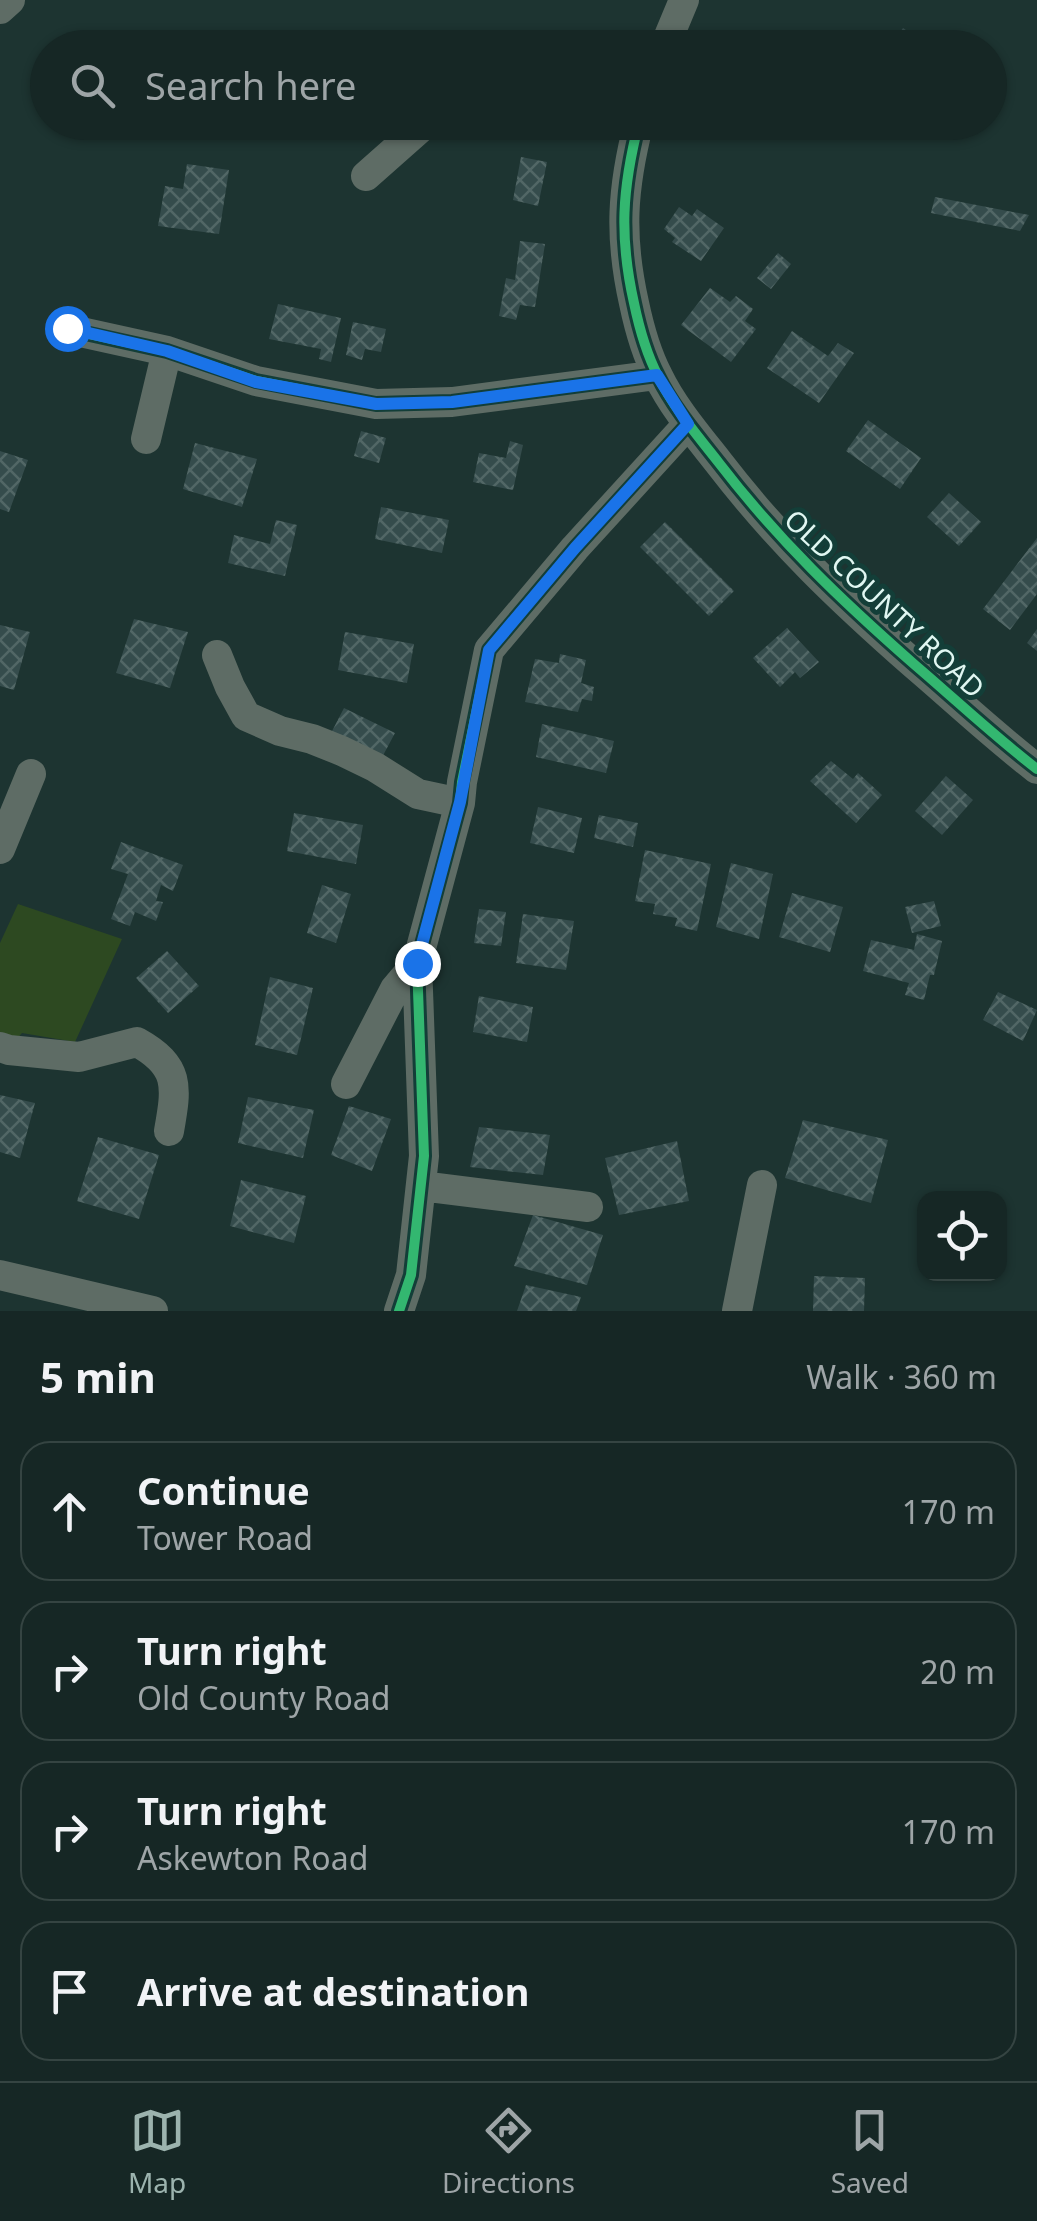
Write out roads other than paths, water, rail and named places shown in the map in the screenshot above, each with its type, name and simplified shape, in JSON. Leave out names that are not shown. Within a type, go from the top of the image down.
[{"type":"street","points":[[0,9],[10,0]]},
{"type":"street","points":[[672,30],[684,0]]},
{"type":"street","points":[[366,176],[407,140]]},
{"type":"street","name":"OLD COUNTY ROAD","points":[[635,140],[628,166],[624,245],[639,327],[657,375],[688,424],[748,501],[824,583],[1037,769]]},
{"type":"street","points":[[67,328],[167,351],[256,382],[376,404],[452,402],[657,375]]},
{"type":"street","points":[[146,439],[167,351]]},
{"type":"street","points":[[399,1311],[411,1275],[424,1156],[417,963],[460,802],[489,650],[688,424]]},
{"type":"street","points":[[217,655],[246,716],[280,732],[342,751],[418,794],[460,802]]},
{"type":"street","points":[[0,849],[31,774]]},
{"type":"street","points":[[346,1084],[396,989],[417,963]]},
{"type":"street","points":[[0,1047],[80,1058],[138,1042],[168,1065],[174,1104],[169,1131]]},
{"type":"street","points":[[737,1311],[762,1185]]},
{"type":"street","points":[[421,1186],[588,1207]]},
{"type":"street","points":[[0,1275],[154,1311]]}]
